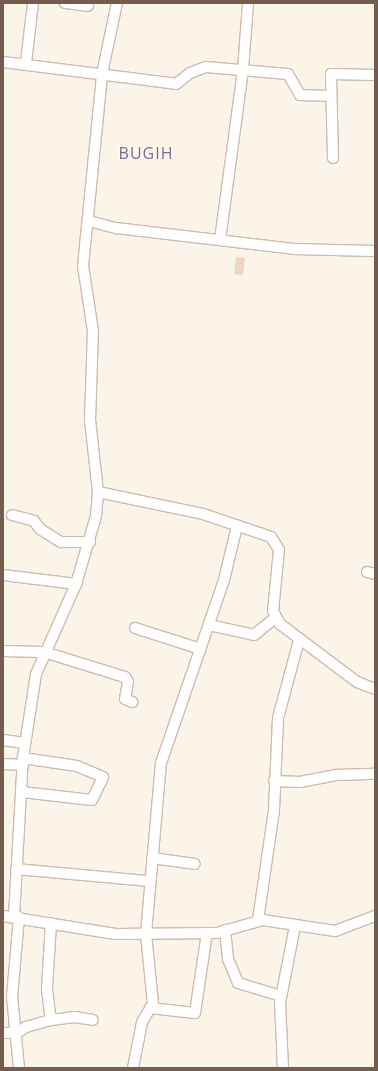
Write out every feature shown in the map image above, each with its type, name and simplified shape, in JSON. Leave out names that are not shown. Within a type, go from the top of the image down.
[{"type":"street","points":[[26,62],[33,3]]},
{"type":"street","points":[[65,3],[88,6]]},
{"type":"street","points":[[19,1068],[17,1033],[8,1008],[16,917],[16,869],[25,743],[36,674],[44,652],[76,584],[90,542],[98,492],[90,420],[93,331],[83,266],[89,220],[102,74],[117,3]]},
{"type":"street","points":[[220,240],[244,70],[248,3]]},
{"type":"street","points":[[3,62],[26,62],[176,84],[201,68],[288,74],[300,95],[330,96]]},
{"type":"street","points":[[334,158],[330,96],[333,73],[375,75]]},
{"type":"street","points":[[89,220],[116,228],[294,249],[375,251]]},
{"type":"street","points":[[98,492],[203,514],[271,537],[277,546],[276,617],[299,640],[357,682],[375,689]]},
{"type":"street","points":[[12,515],[34,521],[40,529],[61,542],[90,542]]},
{"type":"street","points":[[133,1068],[142,1022],[150,1008],[153,996],[146,934],[161,763],[209,625],[237,526]]},
{"type":"street","points":[[3,575],[76,584]]},
{"type":"street","points":[[209,625],[254,635],[276,617]]},
{"type":"street","points":[[136,628],[201,649]]},
{"type":"street","points":[[258,920],[274,810],[274,781],[278,718],[299,640]]},
{"type":"street","points":[[3,651],[44,652],[125,677],[128,682],[124,699],[132,702]]},
{"type":"street","points":[[3,740],[25,743]]},
{"type":"street","points":[[3,764],[23,761],[77,766],[103,777],[92,800],[22,792]]},
{"type":"street","points":[[274,781],[300,782],[337,775],[375,774]]},
{"type":"street","points":[[152,858],[195,864]]},
{"type":"street","points":[[16,869],[150,881]]},
{"type":"street","points":[[3,916],[99,932],[146,934],[207,933],[225,930],[258,920],[336,931],[375,916]]},
{"type":"street","points":[[50,923],[47,989],[51,1020]]},
{"type":"street","points":[[284,1068],[281,996],[295,926]]},
{"type":"street","points":[[225,930],[228,959],[238,983],[281,996]]},
{"type":"street","points":[[150,1008],[195,1013],[207,933]]},
{"type":"street","points":[[3,1033],[17,1033],[26,1027],[51,1020],[75,1017],[93,1020]]},
{"type":"building","points":[[236,257],[245,258],[243,275],[234,274]]},
{"type":"district","name":"BUGIH","points":[[146,153]]}]
